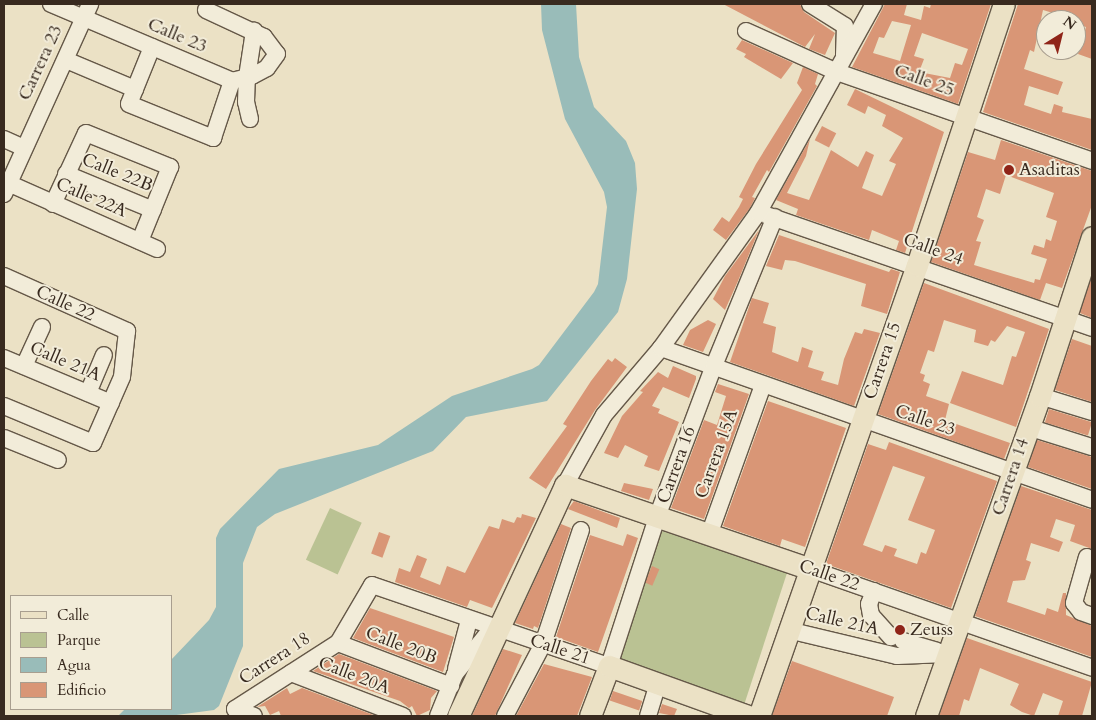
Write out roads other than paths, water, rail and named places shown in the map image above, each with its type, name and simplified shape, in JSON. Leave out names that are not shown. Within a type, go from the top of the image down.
[{"type":"main road","name":"Carrera 15","points":[[759,716],[917,265],[1004,4]]},
{"type":"main road","name":"Carrera 14","points":[[926,716],[946,654],[1040,396],[1092,237]]},
{"type":"main road","name":"Calle 22","points":[[560,493],[657,517],[810,570]]},
{"type":"main road","points":[[458,716],[495,629],[560,493]]},
{"type":"main road","name":"Calle 21","points":[[609,666],[748,716]]},
{"type":"main road","name":"Carrera 16","points":[[590,716],[609,666]]},
{"type":"street","name":"Calle 23","points":[[52,4],[87,11],[152,47],[239,79]]},
{"type":"street","points":[[810,4],[845,26],[841,66]]},
{"type":"street","points":[[560,493],[604,415],[661,348],[758,213],[874,4]]},
{"type":"street","points":[[206,10],[264,37],[277,54],[267,68],[239,79]]},
{"type":"street","name":"Carrera 23","points":[[6,188],[87,11]]},
{"type":"street","points":[[152,47],[129,104],[213,138],[239,79],[254,31]]},
{"type":"street","name":"Calle 25","points":[[746,31],[841,66],[967,118],[1092,161]]},
{"type":"street","points":[[66,60],[135,89]]},
{"type":"street","points":[[239,79],[250,119]]},
{"type":"street","points":[[53,204],[86,133],[170,167],[140,241]]},
{"type":"street","points":[[4,139],[24,148]]},
{"type":"street","name":"Calle 22B","points":[[66,174],[153,210]]},
{"type":"street","name":"Calle 22A","points":[[6,188],[53,204],[157,249]]},
{"type":"street","name":"Calle 24","points":[[758,213],[917,265],[1092,328]]},
{"type":"street","name":"Carrera 16","points":[[609,666],[657,517],[713,368],[775,218]]},
{"type":"street","name":"Calle 22","points":[[4,276],[127,331],[122,377],[111,403]]},
{"type":"street","points":[[24,366],[42,327]]},
{"type":"street","name":"Calle 23","points":[[661,348],[713,368],[1092,500]]},
{"type":"street","points":[[88,393],[104,355]]},
{"type":"street","name":"Calle 21A","points":[[4,358],[111,403]]},
{"type":"street","name":"Carrera 15A","points":[[710,535],[763,385]]},
{"type":"street","points":[[1040,396],[1092,412]]},
{"type":"street","points":[[4,406],[94,443],[111,403]]},
{"type":"street","points":[[1028,427],[1092,447]]},
{"type":"street","points":[[4,438],[58,460]]},
{"type":"street","points":[[505,716],[543,644],[581,530]]},
{"type":"street","points":[[1087,557],[1074,603],[1081,612],[1092,616]]},
{"type":"street","name":"Calle 22","points":[[810,570],[1092,668]]},
{"type":"street","name":"Calle 21","points":[[338,643],[372,585],[495,629],[609,666]]},
{"type":"street","points":[[874,592],[870,604],[871,615],[897,639],[946,654]]},
{"type":"street","points":[[438,716],[453,680],[469,620]]},
{"type":"street","points":[[453,680],[495,629]]},
{"type":"street","name":"Calle 21A","points":[[788,630],[897,656],[946,654]]},
{"type":"street","name":"Carrera 18","points":[[234,713],[338,643]]},
{"type":"street","name":"Calle 20B","points":[[338,643],[453,680]]},
{"type":"street","name":"Calle 20A","points":[[291,673],[403,716]]},
{"type":"street","points":[[648,716],[658,684]]},
{"type":"street","points":[[234,713],[254,716]]},
{"type":"water","points":[[541,4],[576,4],[579,57],[594,107],[626,141],[635,163],[637,189],[627,279],[618,312],[547,401],[466,417],[433,451],[275,514],[257,527],[243,563],[243,646],[219,706],[214,710],[169,716],[118,716],[124,710],[172,710],[172,659],[209,620],[216,607],[216,538],[220,529],[279,469],[378,445],[452,396],[532,369],[539,365],[594,292],[598,284],[607,207],[604,192],[565,119],[542,30]]},
{"type":"place","name":"Asaditas","points":[[1009,170]]},
{"type":"place","name":"Zeuss","points":[[900,630]]}]
